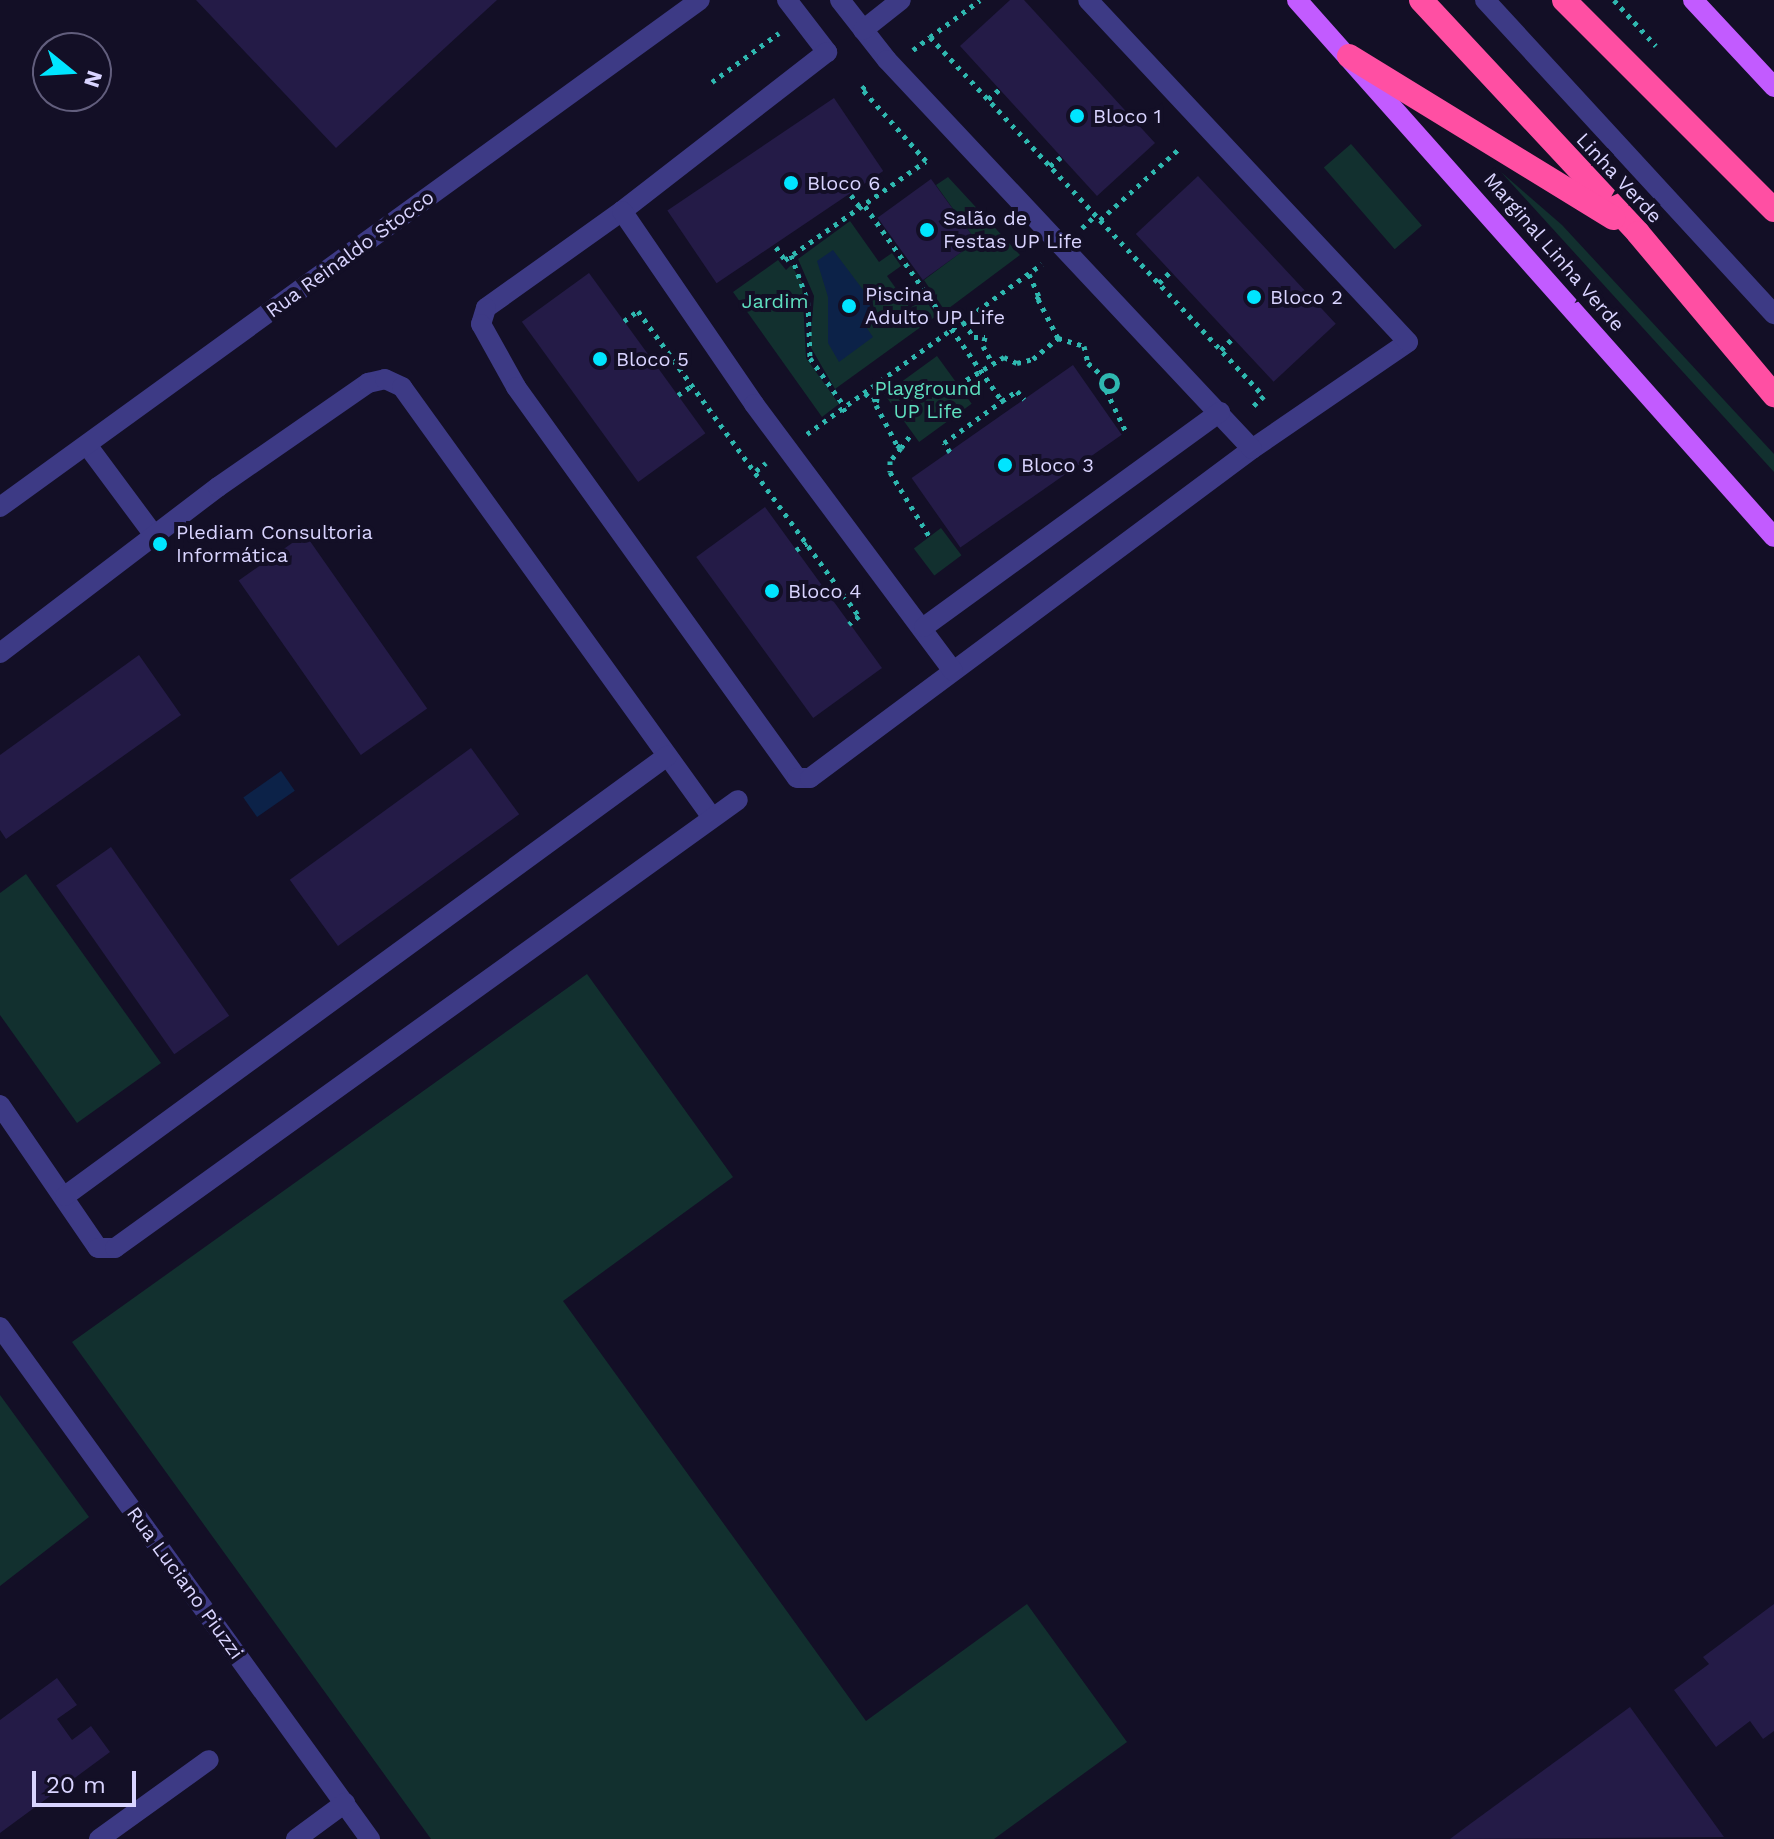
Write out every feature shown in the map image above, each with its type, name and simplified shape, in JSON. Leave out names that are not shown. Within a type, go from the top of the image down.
[{"type":"highway","name":"Linha Verde","points":[[1421,0],[1638,233],[1774,395]]},
{"type":"highway","points":[[1564,0],[1774,210]]},
{"type":"highway","points":[[1349,56],[1638,233]]},
{"type":"main road","name":"Marginal Linha Verde","points":[[1297,0],[1774,537]]},
{"type":"main road","points":[[1693,0],[1774,87]]},
{"type":"street","name":"Rua Reinaldo Stocco","points":[[0,507],[700,0]]},
{"type":"street","points":[[787,0],[827,52],[622,211],[486,308],[481,324],[516,387],[797,778],[810,778],[1252,449],[1408,342],[1088,0]]},
{"type":"street","points":[[840,0],[863,30],[1252,449]]},
{"type":"street","points":[[863,30],[901,0]]},
{"type":"street","points":[[1485,0],[1774,314]]},
{"type":"street","points":[[622,211],[788,447],[924,627],[953,671]]},
{"type":"street","points":[[0,653],[153,534],[368,383],[385,379],[402,387],[711,816]]},
{"type":"street","points":[[924,627],[1220,412]]},
{"type":"street","points":[[87,445],[153,534]]},
{"type":"street","points":[[65,1196],[667,756]]},
{"type":"street","points":[[0,1105],[98,1248],[115,1248],[711,816],[738,800]]},
{"type":"street","name":"Rua Luciano Piuzzi","points":[[0,1327],[370,1839]]},
{"type":"street","points":[[99,1839],[209,1760]]},
{"type":"street","points":[[296,1839],[345,1803]]},
{"type":"path","points":[[930,37],[980,0]]},
{"type":"path","points":[[776,247],[785,260],[926,161],[862,89],[868,84]]},
{"type":"path","points":[[988,99],[1000,89]]},
{"type":"path","points":[[756,471],[1029,274],[1180,148]]},
{"type":"path","points":[[1050,166],[1061,157]]},
{"type":"path","points":[[851,195],[898,254],[1002,401]]},
{"type":"path","points":[[791,255],[808,302],[810,358],[848,416]]},
{"type":"path","points":[[1159,283],[1171,271]]},
{"type":"path","points":[[1029,274],[1036,301],[1058,338],[1084,346],[1088,363],[1104,377],[1106,390],[1126,432]]},
{"type":"path","points":[[624,321],[638,311],[693,385],[859,616],[849,624]]},
{"type":"path","points":[[963,322],[974,337],[985,337],[983,346],[992,362]]},
{"type":"path","points":[[1221,350],[1234,337]]},
{"type":"path","points":[[958,385],[1004,357],[1024,363],[1058,338]]},
{"type":"path","points":[[1104,377],[1111,375],[1117,383],[1106,390]]},
{"type":"path","points":[[678,395],[693,385]]},
{"type":"path","points":[[950,452],[944,443],[1002,401],[1017,391],[1024,399]]},
{"type":"path","points":[[865,393],[872,400],[877,398],[878,410],[901,448]]},
{"type":"path","points":[[912,433],[886,462],[899,491],[929,536]]},
{"type":"path","points":[[796,550],[807,543]]},
{"type":"green space","points":[[1351,144],[1422,226],[1395,249],[1324,168]]},
{"type":"green space","points":[[1501,172],[1562,225],[1774,454],[1774,472]]},
{"type":"green space","points":[[948,177],[1020,255],[945,311],[924,280],[976,241],[936,185]]},
{"type":"green space","points":[[850,221],[879,262],[892,253],[901,266],[887,276],[910,308],[925,299],[936,316],[835,389],[810,346],[814,296],[798,259]]},
{"type":"green space","name":"Jardim","points":[[778,260],[786,270],[791,265],[802,282],[806,358],[839,404],[822,417],[733,292]]},
{"type":"green space","name":"Playground UP Life","points":[[937,356],[972,404],[919,442],[884,394]]},
{"type":"green space","points":[[941,528],[961,555],[934,576],[914,548]]},
{"type":"green space","points":[[26,874],[161,1063],[77,1123],[0,1015],[0,893]]},
{"type":"green space","points":[[587,974],[733,1177],[563,1301],[866,1721],[1027,1604],[1127,1742],[994,1839],[431,1839],[72,1342]]},
{"type":"green space","points":[[0,1395],[89,1517],[0,1586]]},
{"type":"water","name":"Piscina Adulto UP Life","points":[[833,250],[873,303],[864,324],[873,337],[839,362],[828,343],[828,297],[817,261]]},
{"type":"water","points":[[281,771],[295,791],[257,817],[243,797]]},
{"type":"building","points":[[196,0],[497,0],[336,148]]},
{"type":"building","name":"Bloco 1","points":[[1010,0],[1024,0],[1155,143],[1097,196],[960,46]]},
{"type":"building","name":"Bloco 6","points":[[834,98],[883,171],[717,283],[667,210]]},
{"type":"building","name":"Bloco 2","points":[[1198,176],[1336,324],[1274,382],[1136,234]]},
{"type":"building","name":"Salão de Festas UP Life","points":[[931,179],[976,241],[923,280],[878,218]]},
{"type":"building","name":"Bloco 5","points":[[589,273],[705,433],[638,482],[522,322]]},
{"type":"building","name":"Bloco 3","points":[[1073,365],[1122,435],[960,548],[912,478]]},
{"type":"building","name":"Bloco 4","points":[[765,507],[882,668],[813,718],[696,557]]},
{"type":"building","points":[[305,534],[427,708],[361,755],[239,580]]},
{"type":"building","points":[[139,655],[181,715],[6,839],[0,830],[0,755]]},
{"type":"building","points":[[471,748],[519,814],[338,946],[290,880]]},
{"type":"building","points":[[111,847],[229,1016],[174,1054],[56,885]]},
{"type":"building","points":[[1774,1604],[1774,1731],[1763,1739],[1750,1721],[1716,1747],[1674,1690],[1709,1664],[1703,1657]]},
{"type":"building","points":[[57,1678],[77,1705],[57,1719],[72,1740],[91,1726],[110,1752],[0,1833],[0,1720]]},
{"type":"building","points":[[1630,1707],[1724,1837],[1450,1839],[1466,1827]]},
{"type":"place","name":"Bloco 1","points":[[1077,116]]},
{"type":"place","name":"Bloco 6","points":[[791,183]]},
{"type":"place","name":"Salão de Festas UP Life","points":[[927,230]]},
{"type":"place","name":"Bloco 2","points":[[1254,297]]},
{"type":"place","name":"Piscina Adulto UP Life","points":[[849,306]]},
{"type":"place","name":"Bloco 5","points":[[600,359]]},
{"type":"place","name":"Bloco 3","points":[[1005,465]]},
{"type":"place","name":"Plediam Consultoria Informática","points":[[160,544]]},
{"type":"place","name":"Bloco 4","points":[[772,591]]}]
